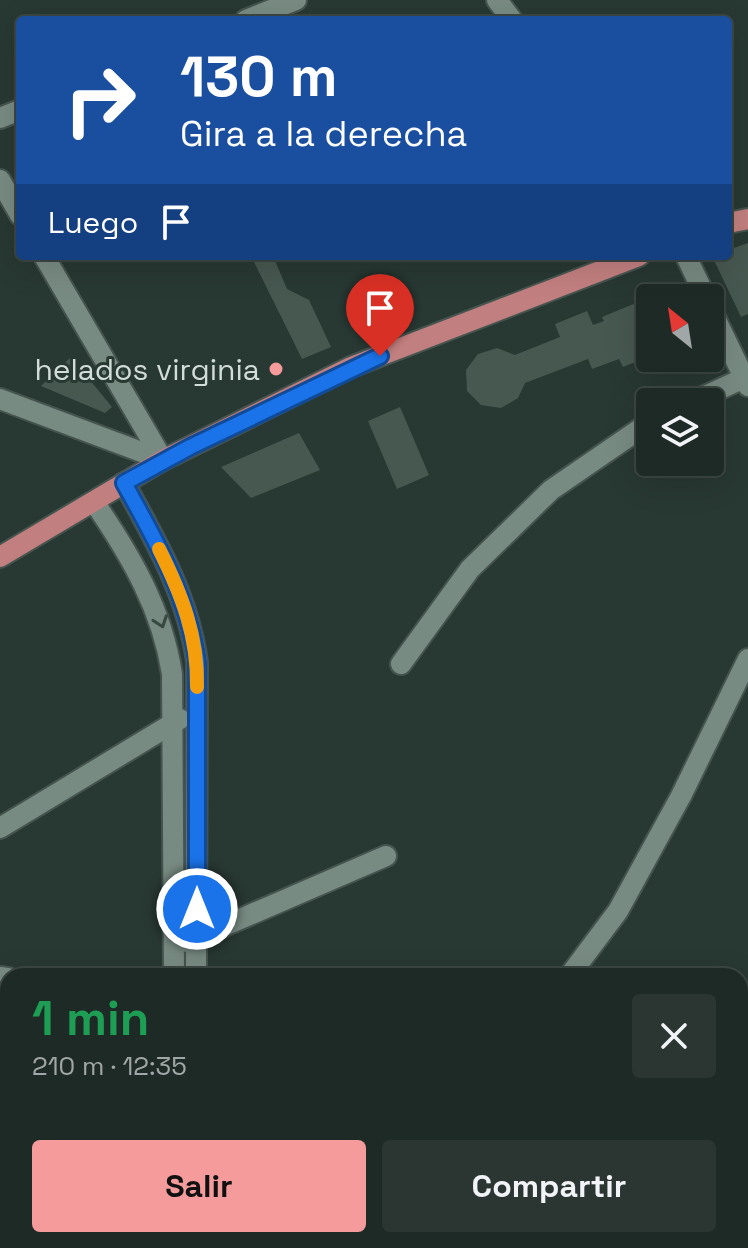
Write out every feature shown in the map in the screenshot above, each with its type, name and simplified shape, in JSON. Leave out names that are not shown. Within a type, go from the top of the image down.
[{"type":"main road","points":[[0,557],[163,460],[351,367],[629,260]]},
{"type":"street","points":[[256,16],[296,0]]},
{"type":"street","points":[[0,180],[16,208]]},
{"type":"street","points":[[46,260],[163,460]]},
{"type":"street","points":[[688,260],[699,284]]},
{"type":"street","points":[[724,336],[746,382],[724,390]]},
{"type":"street","points":[[0,399],[163,460]]},
{"type":"street","points":[[401,664],[480,559],[551,490],[636,432]]},
{"type":"street","points":[[124,483],[182,595],[197,662],[196,968]]},
{"type":"street","points":[[94,502],[157,610],[166,635],[172,674],[174,968]]},
{"type":"street","points":[[575,968],[618,911],[681,796],[748,659]]},
{"type":"street","points":[[0,828],[197,708]]},
{"type":"street","points":[[175,947],[386,856]]},
{"type":"building","points":[[748,243],[748,314],[741,317],[714,260],[732,260],[732,249]]},
{"type":"building","points":[[253,260],[275,260],[287,289],[309,300],[331,347],[302,359]]},
{"type":"building","points":[[636,303],[636,362],[623,367],[619,359],[592,369],[588,359],[525,383],[518,398],[501,408],[481,405],[467,391],[466,370],[478,354],[497,348],[515,355],[560,337],[555,324],[587,311],[593,325],[604,321],[602,317]]},
{"type":"building","points":[[71,357],[112,407],[105,413],[41,386]]},
{"type":"building","points":[[400,407],[429,475],[397,489],[368,421]]},
{"type":"building","points":[[299,433],[320,470],[251,498],[221,467]]},
{"type":"slow traffic","points":[[159,549],[182,595],[193,632],[197,687]]},
{"type":"place","name":"helados virginia","points":[[276,369]]},
{"type":"route","points":[[197,909],[197,662],[193,632],[182,595],[124,483],[163,460],[351,367],[380,356]]}]
